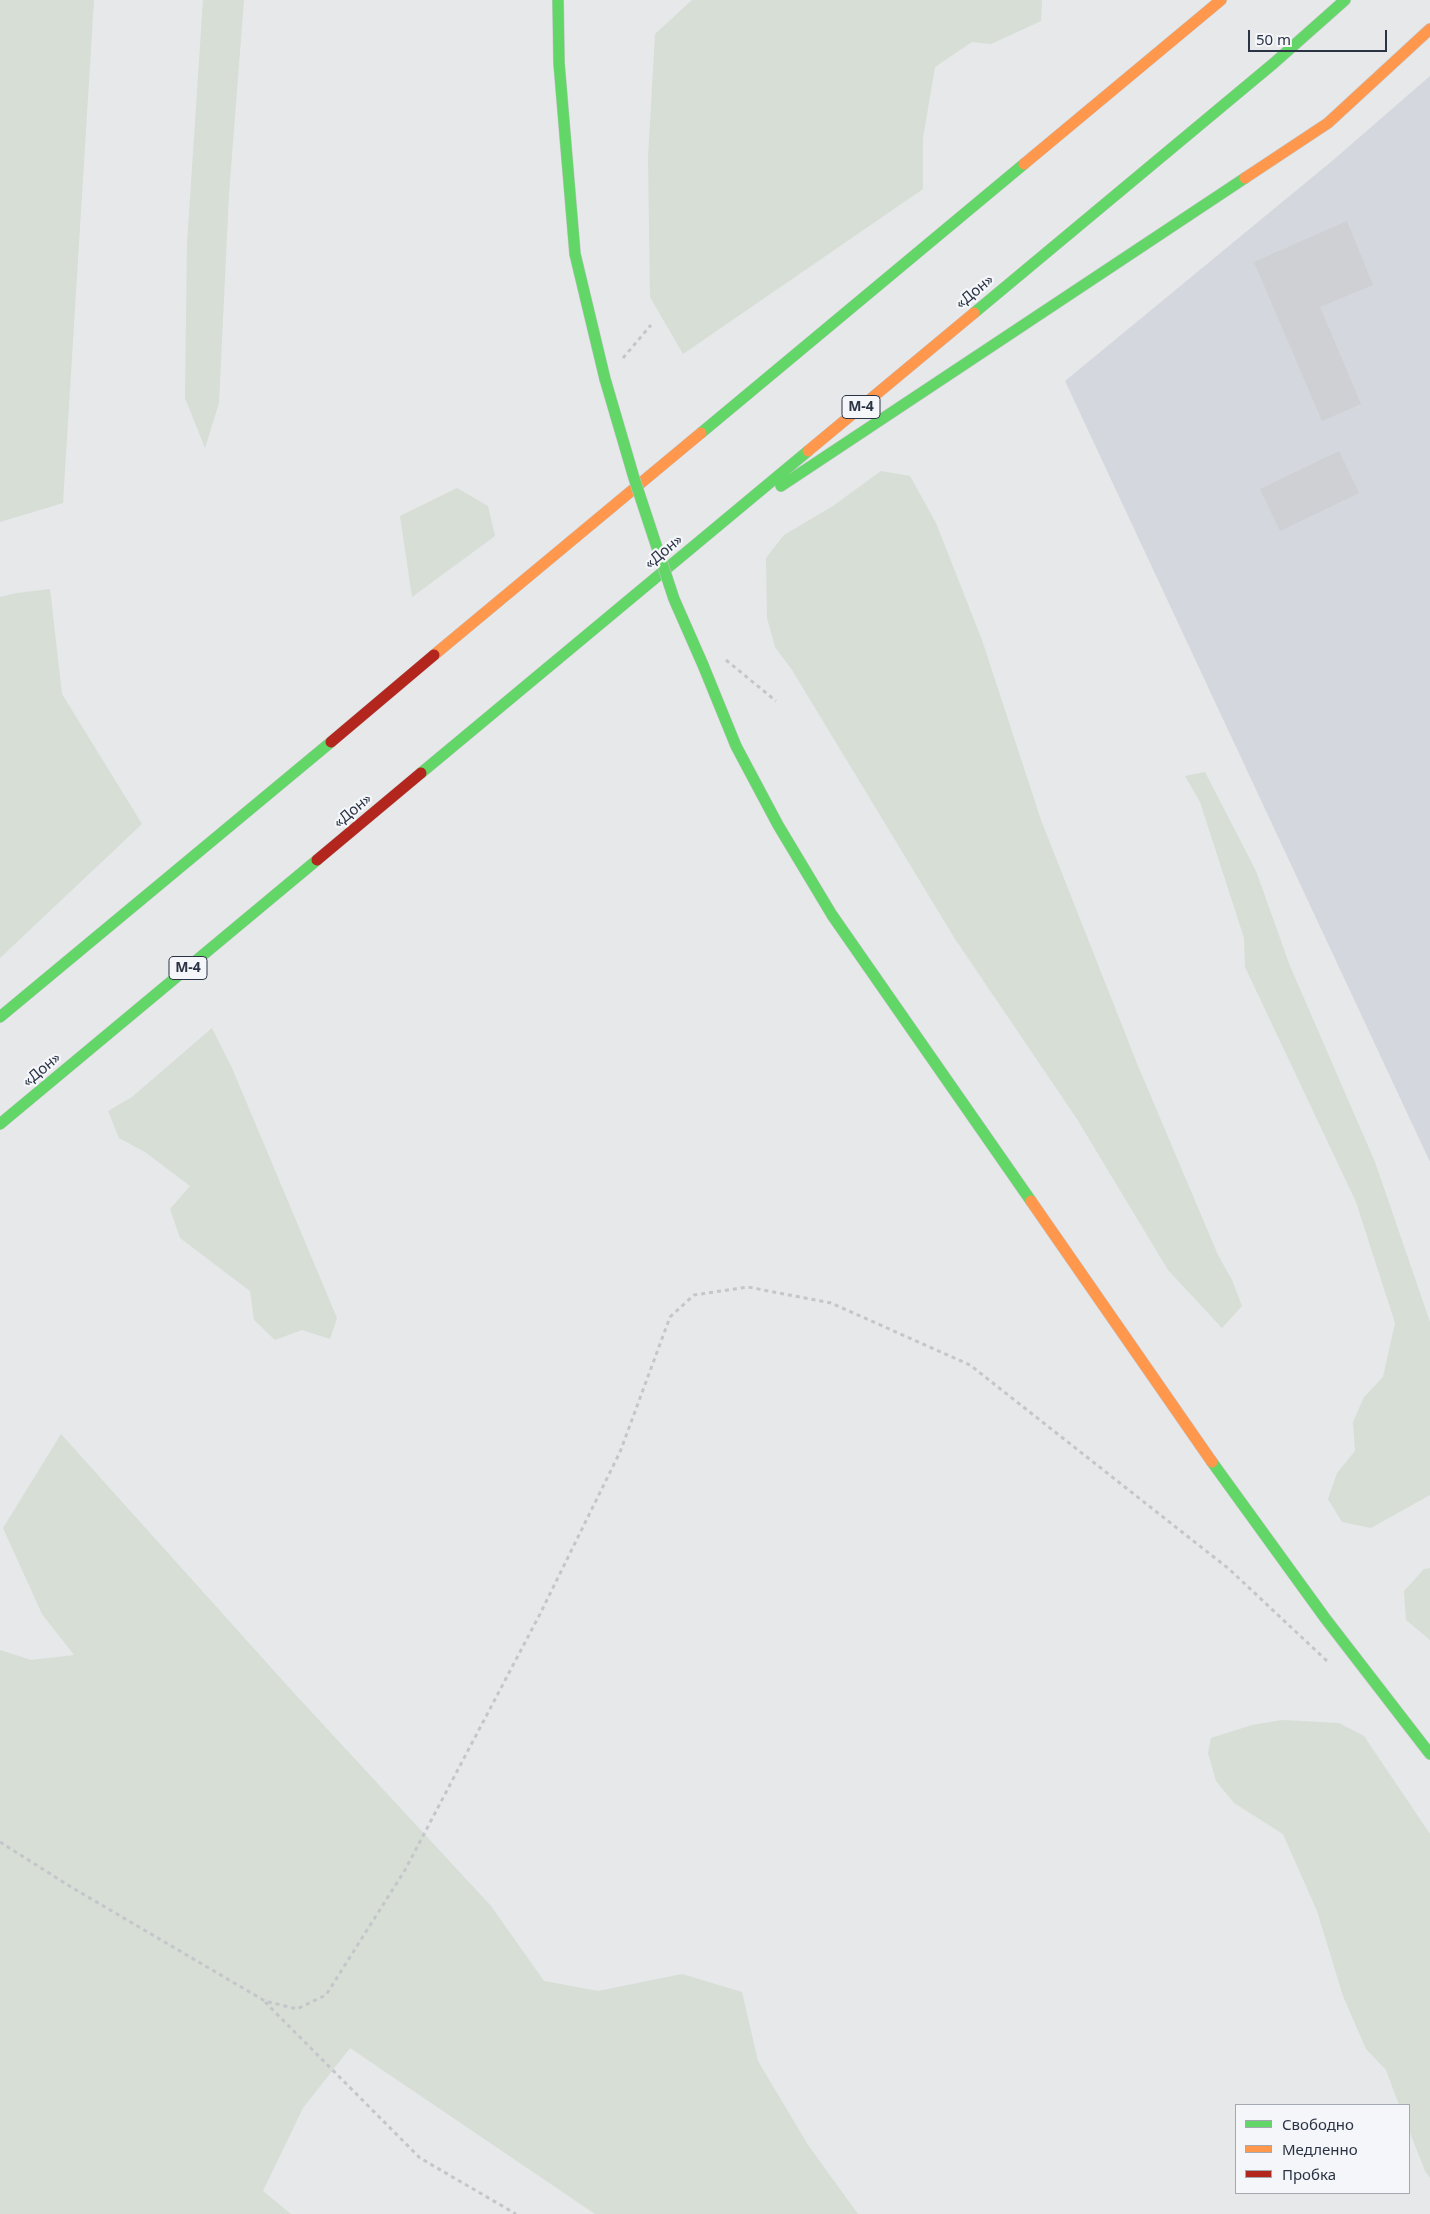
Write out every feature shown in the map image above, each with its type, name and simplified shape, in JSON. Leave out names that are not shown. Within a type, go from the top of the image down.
[{"type":"main road","points":[[558,0],[559,63],[575,254],[605,379],[634,478],[674,599],[736,746],[778,825],[832,915],[1218,1470],[1325,1618],[1430,1754]]},
{"type":"main road","points":[[0,1017],[1221,0]]},
{"type":"main road","name":"«Дон»","points":[[0,1124],[1274,63],[1345,0]]},
{"type":"main road","points":[[707,536],[1328,124],[1430,29]]},
{"type":"path","points":[[605,379],[651,325]]},
{"type":"path","points":[[724,659],[776,702]]},
{"type":"path","points":[[265,2002],[298,2009],[326,1995],[405,1870],[540,1614],[620,1452],[670,1317],[694,1295],[748,1287],[831,1303],[970,1365],[1229,1569],[1330,1663]]},
{"type":"path","points":[[0,1842],[71,1887],[265,2002],[420,2158],[516,2214]]},
{"type":"shaded area","points":[[0,0],[94,0],[63,503],[0,522]]},
{"type":"shaded area","points":[[203,0],[244,0],[229,194],[219,403],[205,448],[185,398],[187,244]]},
{"type":"shaded area","points":[[692,0],[1042,0],[1041,21],[991,44],[972,42],[935,67],[923,138],[923,189],[683,354],[650,297],[648,158],[655,34]]},
{"type":"shaded area","points":[[1430,76],[1430,1162],[1065,381],[1332,161]]},
{"type":"shaded area","points":[[881,471],[910,476],[936,523],[982,640],[1041,820],[1138,1066],[1218,1255],[1232,1280],[1242,1306],[1222,1328],[1168,1270],[1077,1119],[955,939],[792,670],[775,647],[767,618],[766,558],[784,535],[833,506]]},
{"type":"shaded area","points":[[457,488],[488,506],[495,536],[412,597],[400,516]]},
{"type":"shaded area","points":[[50,589],[62,694],[142,824],[0,958],[0,597]]},
{"type":"shaded area","points":[[1205,772],[1256,871],[1290,966],[1375,1162],[1430,1322],[1430,1495],[1371,1528],[1342,1522],[1328,1499],[1337,1473],[1355,1451],[1353,1422],[1364,1397],[1383,1377],[1395,1323],[1356,1202],[1245,967],[1244,938],[1200,802],[1185,776]]},
{"type":"shaded area","points":[[212,1028],[232,1068],[337,1318],[330,1339],[302,1330],[275,1340],[254,1320],[250,1291],[180,1238],[170,1209],[190,1186],[145,1152],[119,1138],[108,1111],[132,1097]]},
{"type":"shaded area","points":[[61,1434],[293,1692],[491,1906],[544,1981],[598,1991],[682,1974],[742,1992],[758,2061],[808,2145],[858,2214],[595,2214],[350,2048],[303,2108],[263,2191],[291,2214],[0,2214],[0,1650],[31,1660],[74,1655],[42,1614],[3,1528]]},
{"type":"shaded area","points":[[1430,1568],[1430,1640],[1406,1620],[1404,1591],[1424,1569]]},
{"type":"shaded area","points":[[1282,1720],[1339,1723],[1364,1736],[1430,1834],[1430,2178],[1425,2171],[1410,2133],[1410,2104],[1399,2104],[1386,2070],[1366,2049],[1343,1996],[1317,1911],[1283,1834],[1234,1803],[1216,1781],[1208,1753],[1211,1738],[1252,1725]]},
{"type":"building","points":[[1347,221],[1373,285],[1320,307],[1361,404],[1322,421],[1254,262]]},
{"type":"building","points":[[1339,451],[1359,493],[1280,531],[1260,489]]},
{"type":"traffic: fast","points":[[558,0],[559,63],[575,254],[605,379]]},
{"type":"traffic: fast","points":[[974,313],[1274,63],[1345,0]]},
{"type":"traffic: fast","points":[[701,433],[1024,164]]},
{"type":"traffic: fast","points":[[781,486],[1245,178]]},
{"type":"traffic: fast","points":[[605,379],[634,478],[674,599],[703,665]]},
{"type":"traffic: fast","points":[[421,773],[808,451]]},
{"type":"traffic: fast","points":[[703,665],[736,746],[778,825],[832,915],[1031,1201]]},
{"type":"traffic: fast","points":[[0,1017],[331,742]]},
{"type":"traffic: fast","points":[[0,1124],[317,860]]},
{"type":"traffic: fast","points":[[1212,1462],[1325,1618],[1430,1754]]},
{"type":"traffic: slow","points":[[1024,164],[1221,0]]},
{"type":"traffic: slow","points":[[1245,178],[1328,123],[1430,29]]},
{"type":"traffic: slow","points":[[808,451],[974,313]]},
{"type":"traffic: slow","points":[[434,655],[701,433]]},
{"type":"traffic: slow","points":[[1031,1201],[1212,1462]]},
{"type":"traffic: jam","points":[[331,742],[434,655]]},
{"type":"traffic: jam","points":[[317,860],[421,773]]}]
